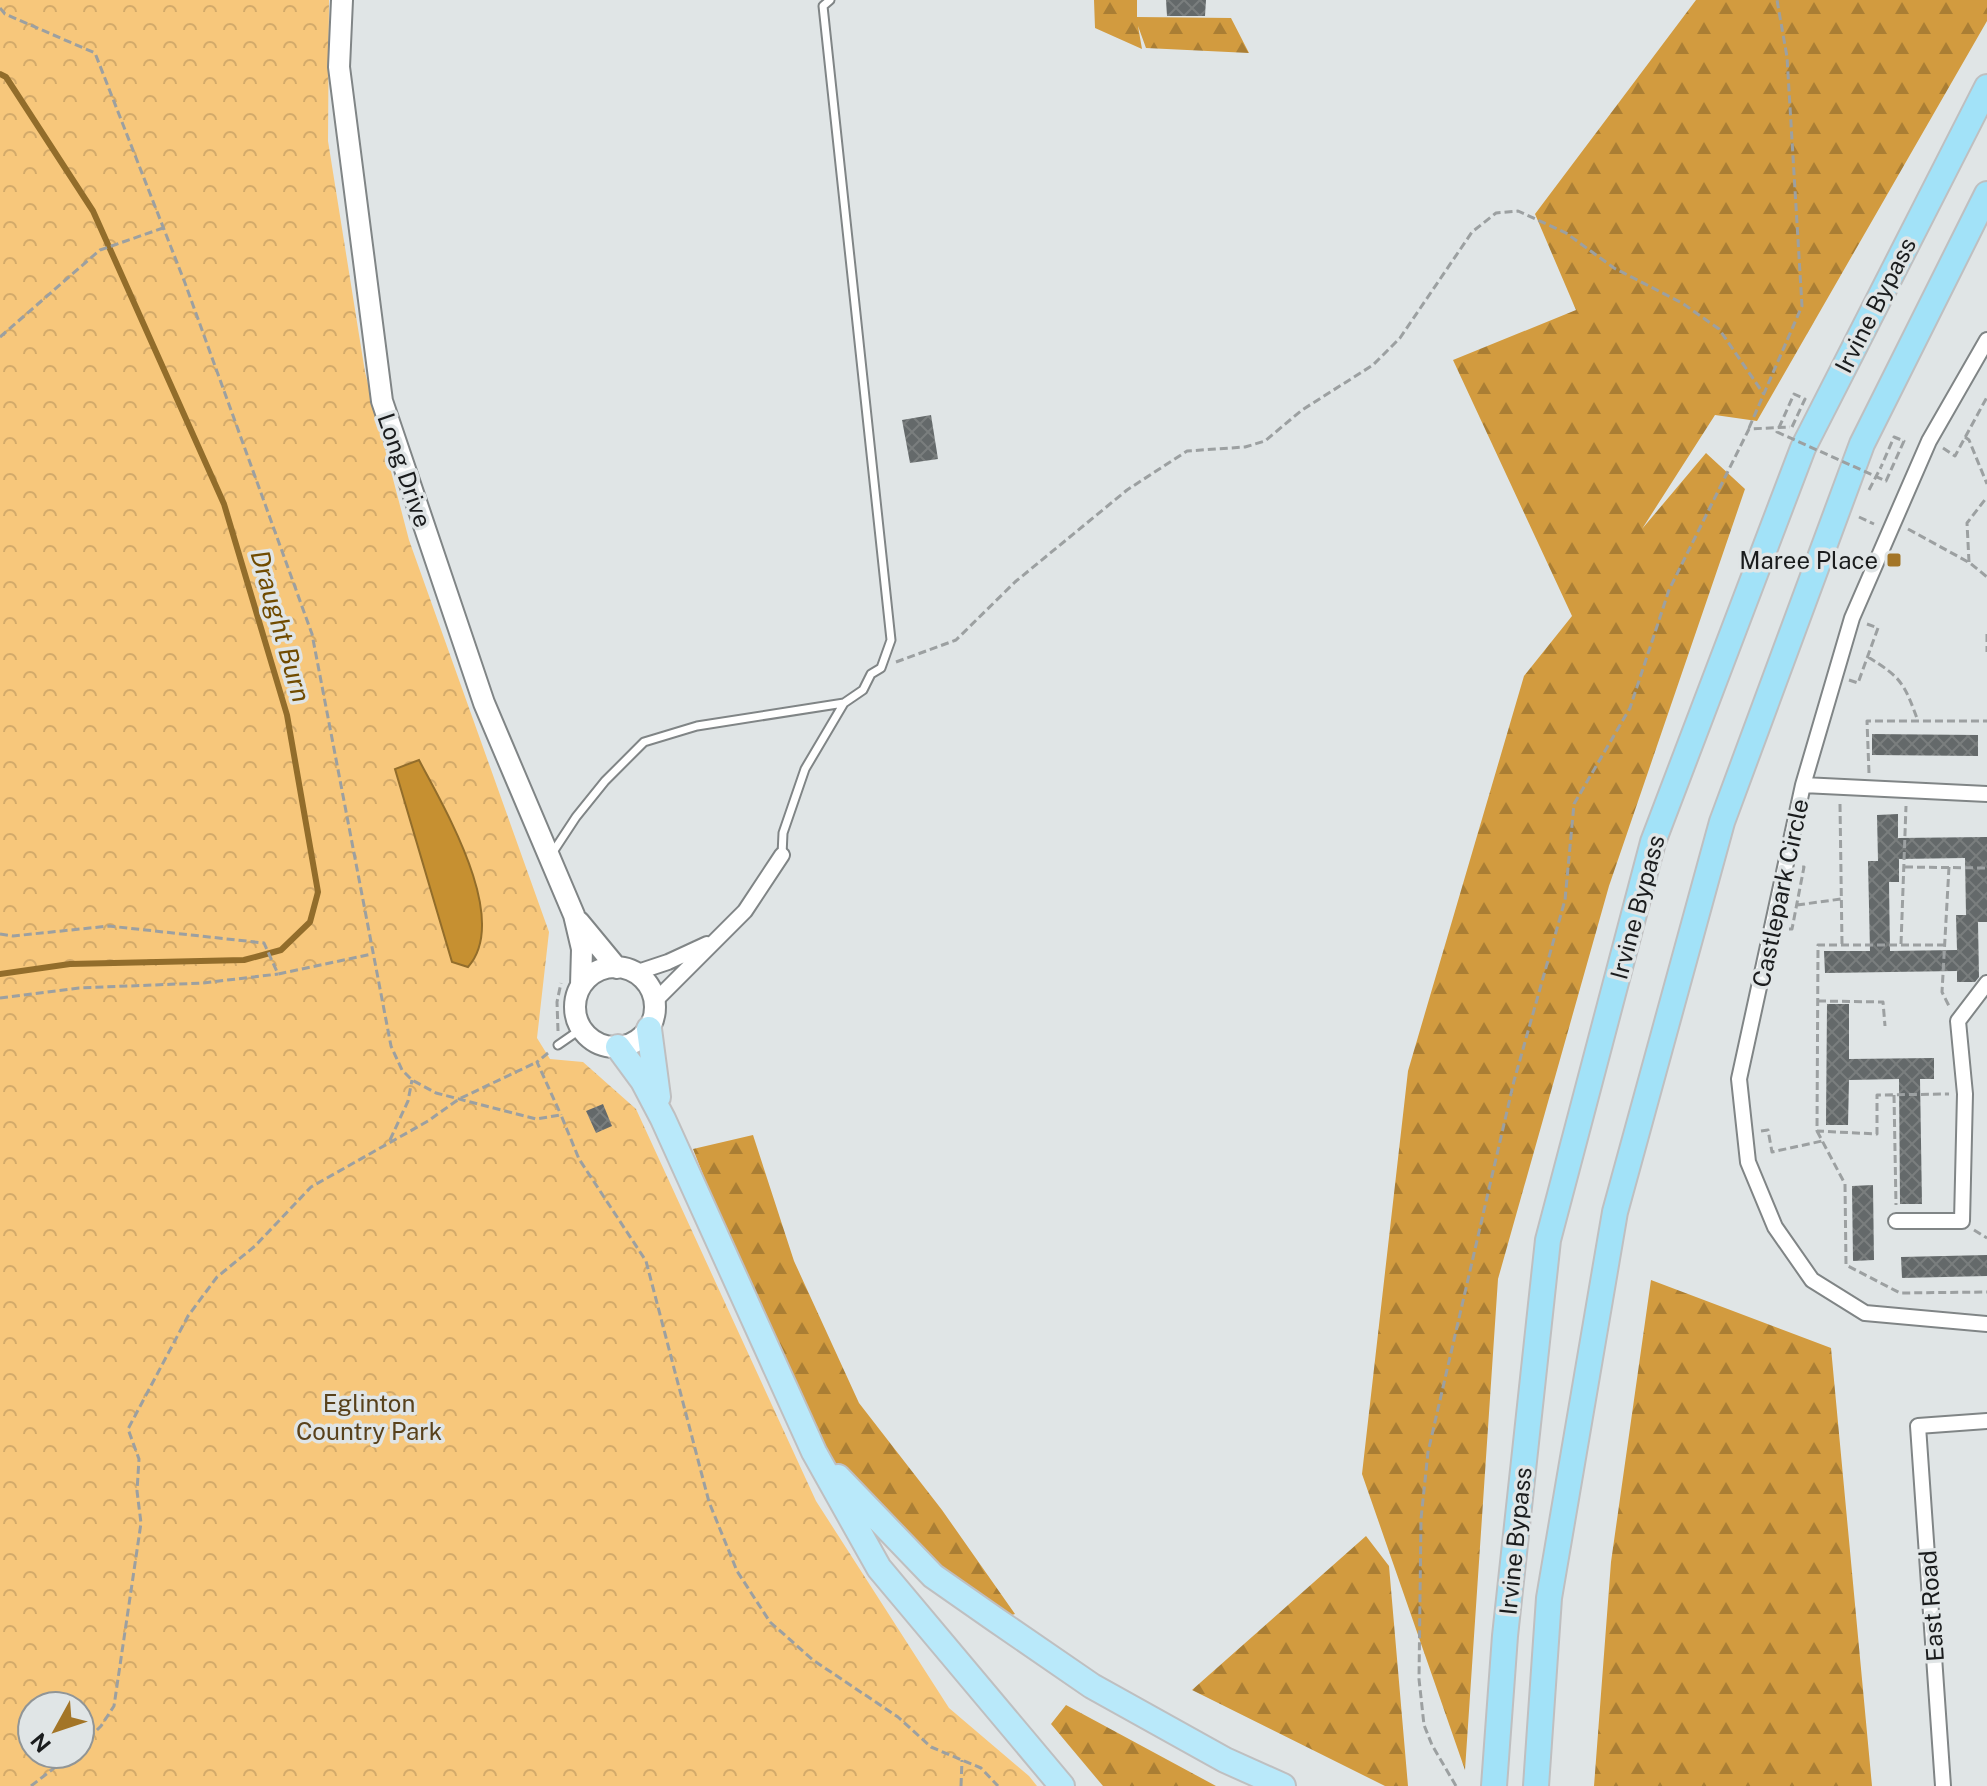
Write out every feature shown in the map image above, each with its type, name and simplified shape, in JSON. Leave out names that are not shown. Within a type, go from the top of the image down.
[{"type":"highway","name":"Irvine Bypass","points":[[1494,1786],[1505,1636],[1548,1240],[1653,842],[1803,448],[1987,87]]},
{"type":"highway","name":"Irvine Bypass","points":[[1536,1786],[1549,1598],[1615,1212],[1722,822],[1862,444],[1987,194]]},
{"type":"main road","name":"Long Drive","points":[[342,0],[339,67],[382,401],[484,703],[574,915],[582,949],[581,985]]},
{"type":"main road","name":"Long Drive","points":[[574,915],[594,943],[626,970]]},
{"type":"main road","points":[[626,970],[651,991],[654,1016],[649,1029],[636,1042],[618,1047],[597,1043],[581,1029],[575,1007],[581,985],[597,972],[626,970]]},
{"type":"main road","points":[[649,1029],[653,1071],[663,1119]]},
{"type":"main road","points":[[618,1047],[643,1081],[663,1119],[814,1452],[879,1568],[1062,1786]]},
{"type":"main road","points":[[814,1452],[933,1576],[1092,1686],[1225,1760],[1283,1786]]},
{"type":"street","name":"Castlepark Circle","points":[[1987,340],[1929,441],[1852,618],[1803,785],[1739,1079],[1748,1162],[1775,1227],[1812,1280],[1865,1313],[1987,1324]]},
{"type":"street","points":[[1803,785],[1987,794]]},
{"type":"street","points":[[654,1002],[745,911],[782,855]]},
{"type":"street","points":[[626,970],[668,962],[714,940]]},
{"type":"street","points":[[1896,1221],[1962,1221],[1965,1094],[1958,1021],[1987,983]]},
{"type":"street","name":"East Road","points":[[1943,1786],[1918,1426],[1987,1421]]},
{"type":"lane","points":[[782,855],[783,833],[805,769],[844,703],[863,690],[871,674],[881,668],[891,640],[823,6],[830,0]]},
{"type":"lane","points":[[550,857],[605,781],[644,742],[697,726],[844,703]]},
{"type":"lane","points":[[558,1045],[581,1029]]},
{"type":"path","points":[[1456,1786],[1424,1725],[1419,1679],[1421,1519],[1428,1452],[1514,1081],[1565,900],[1574,804],[1630,708],[1669,590],[1749,429],[1802,306],[1787,57],[1777,0]]},
{"type":"path","points":[[0,8],[5,14],[95,53],[163,228],[312,634],[372,954],[391,1046],[402,1070],[412,1080],[436,1093],[536,1119],[561,1115],[579,1159],[646,1261],[709,1502],[737,1571],[770,1622],[813,1660],[898,1717],[931,1747],[981,1768],[998,1786]]},
{"type":"path","points":[[881,668],[956,640],[1015,582],[1127,490],[1187,451],[1245,447],[1265,441],[1302,410],[1373,365],[1400,338],[1472,232],[1496,213],[1518,211],[1566,233],[1614,268],[1682,303],[1719,329],[1763,393]]},
{"type":"path","points":[[0,337],[100,250],[163,228]]},
{"type":"path","points":[[1749,429],[1792,427],[1805,399],[1794,394],[1777,432],[1886,481],[1904,441],[1894,437],[1881,467],[1869,491]]},
{"type":"path","points":[[1929,441],[1955,456],[1987,397]]},
{"type":"path","points":[[1965,437],[1987,484]]},
{"type":"path","points":[[1970,563],[1967,523],[1987,497]]},
{"type":"path","points":[[1857,516],[1891,526],[1970,563],[1987,577]]},
{"type":"path","points":[[1834,674],[1858,683],[1878,628],[1852,618]]},
{"type":"path","points":[[1987,634],[1987,652]]},
{"type":"path","points":[[1868,657],[1905,685],[1918,721]]},
{"type":"path","points":[[1869,789],[1867,721],[1987,721]]},
{"type":"path","points":[[1840,787],[1842,944]]},
{"type":"path","points":[[1901,944],[1907,790]]},
{"type":"path","points":[[1905,867],[1987,868]]},
{"type":"path","points":[[1949,867],[1942,992],[1958,1021]]},
{"type":"path","points":[[1797,905],[1841,899]]},
{"type":"path","points":[[0,934],[13,936],[109,926],[264,943],[278,974]]},
{"type":"path","points":[[1945,945],[1818,945],[1817,1131],[1845,1184],[1846,1265],[1900,1293],[1987,1292]]},
{"type":"path","points":[[0,998],[79,988],[203,983],[278,974],[372,954]]},
{"type":"path","points":[[1818,1001],[1883,1002],[1885,1026]]},
{"type":"path","points":[[96,1731],[114,1706],[141,1523],[137,1491],[139,1459],[128,1429],[188,1316],[217,1277],[255,1246],[311,1187],[428,1121],[459,1099],[537,1062]]},
{"type":"path","points":[[390,1140],[408,1101],[412,1080]]},
{"type":"path","points":[[1817,1131],[1877,1134],[1877,1095],[1965,1094]]},
{"type":"path","points":[[1894,1095],[1896,1221]]},
{"type":"path","points":[[1745,1133],[1768,1130],[1772,1152],[1822,1141]]},
{"type":"path","points":[[961,1786],[962,1760]]},
{"type":"path","points":[[31,1786],[52,1770]]},
{"type":"green space","name":"Eglinton Country Park","points":[[0,0],[329,0],[328,141],[365,372],[409,540],[549,932],[537,1038],[550,1059],[583,1062],[636,1109],[816,1501],[949,1708],[1037,1786],[0,1786]]},
{"type":"green space","points":[[1094,0],[1137,0],[1137,17],[1231,18],[1249,53],[1146,48],[1138,26],[1142,49],[1095,28]]},
{"type":"green space","points":[[1696,0],[1987,0],[1987,21],[1757,421],[1715,415],[1642,529],[1706,453],[1745,489],[1609,886],[1498,1279],[1465,1770],[1362,1474],[1408,1071],[1524,676],[1572,616],[1453,360],[1576,310],[1535,214]]},
{"type":"green space","points":[[753,1135],[794,1261],[859,1403],[942,1510],[1015,1614],[996,1620],[856,1496],[795,1410],[693,1149]]},
{"type":"green space","points":[[1651,1280],[1831,1348],[1872,1786],[1594,1786],[1611,1562]]},
{"type":"green space","points":[[1366,1536],[1389,1566],[1408,1786],[1385,1786],[1192,1690]]},
{"type":"green space","points":[[1066,1705],[1216,1786],[1103,1786],[1051,1724]]},
{"type":"shaded area","points":[[419,760],[457,834],[478,893],[482,921],[479,946],[468,967],[452,962],[395,769]]},
{"type":"building","points":[[1166,0],[1206,0],[1205,16],[1167,16]]},
{"type":"building","points":[[931,415],[938,459],[910,463],[902,420]]},
{"type":"building","points":[[1872,734],[1978,735],[1978,756],[1872,755]]},
{"type":"building","points":[[1898,814],[1898,838],[1987,837],[1987,922],[1978,922],[1979,977],[1975,982],[1957,982],[1957,971],[1825,973],[1824,951],[1870,951],[1868,861],[1878,861],[1877,815]],"holes":[[[1965,858],[1966,915],[1956,915],[1957,950],[1890,951],[1889,882],[1899,882],[1899,859]]]},
{"type":"building","points":[[1827,1004],[1849,1004],[1849,1059],[1934,1058],[1934,1079],[1920,1079],[1922,1204],[1900,1204],[1899,1079],[1849,1080],[1848,1125],[1826,1125]]},
{"type":"building","points":[[603,1104],[612,1126],[596,1133],[586,1111]]},
{"type":"building","points":[[1873,1185],[1874,1260],[1853,1261],[1852,1186]]},
{"type":"building","points":[[1987,1255],[1987,1276],[1902,1278],[1901,1257]]},
{"type":"waterway","name":"Draught Burn","points":[[0,74],[6,77],[93,211],[224,504],[287,715],[318,892],[310,922],[281,950],[244,960],[70,964],[0,974]]},
{"type":"place","name":"Maree Place","points":[[1894,560]]}]
